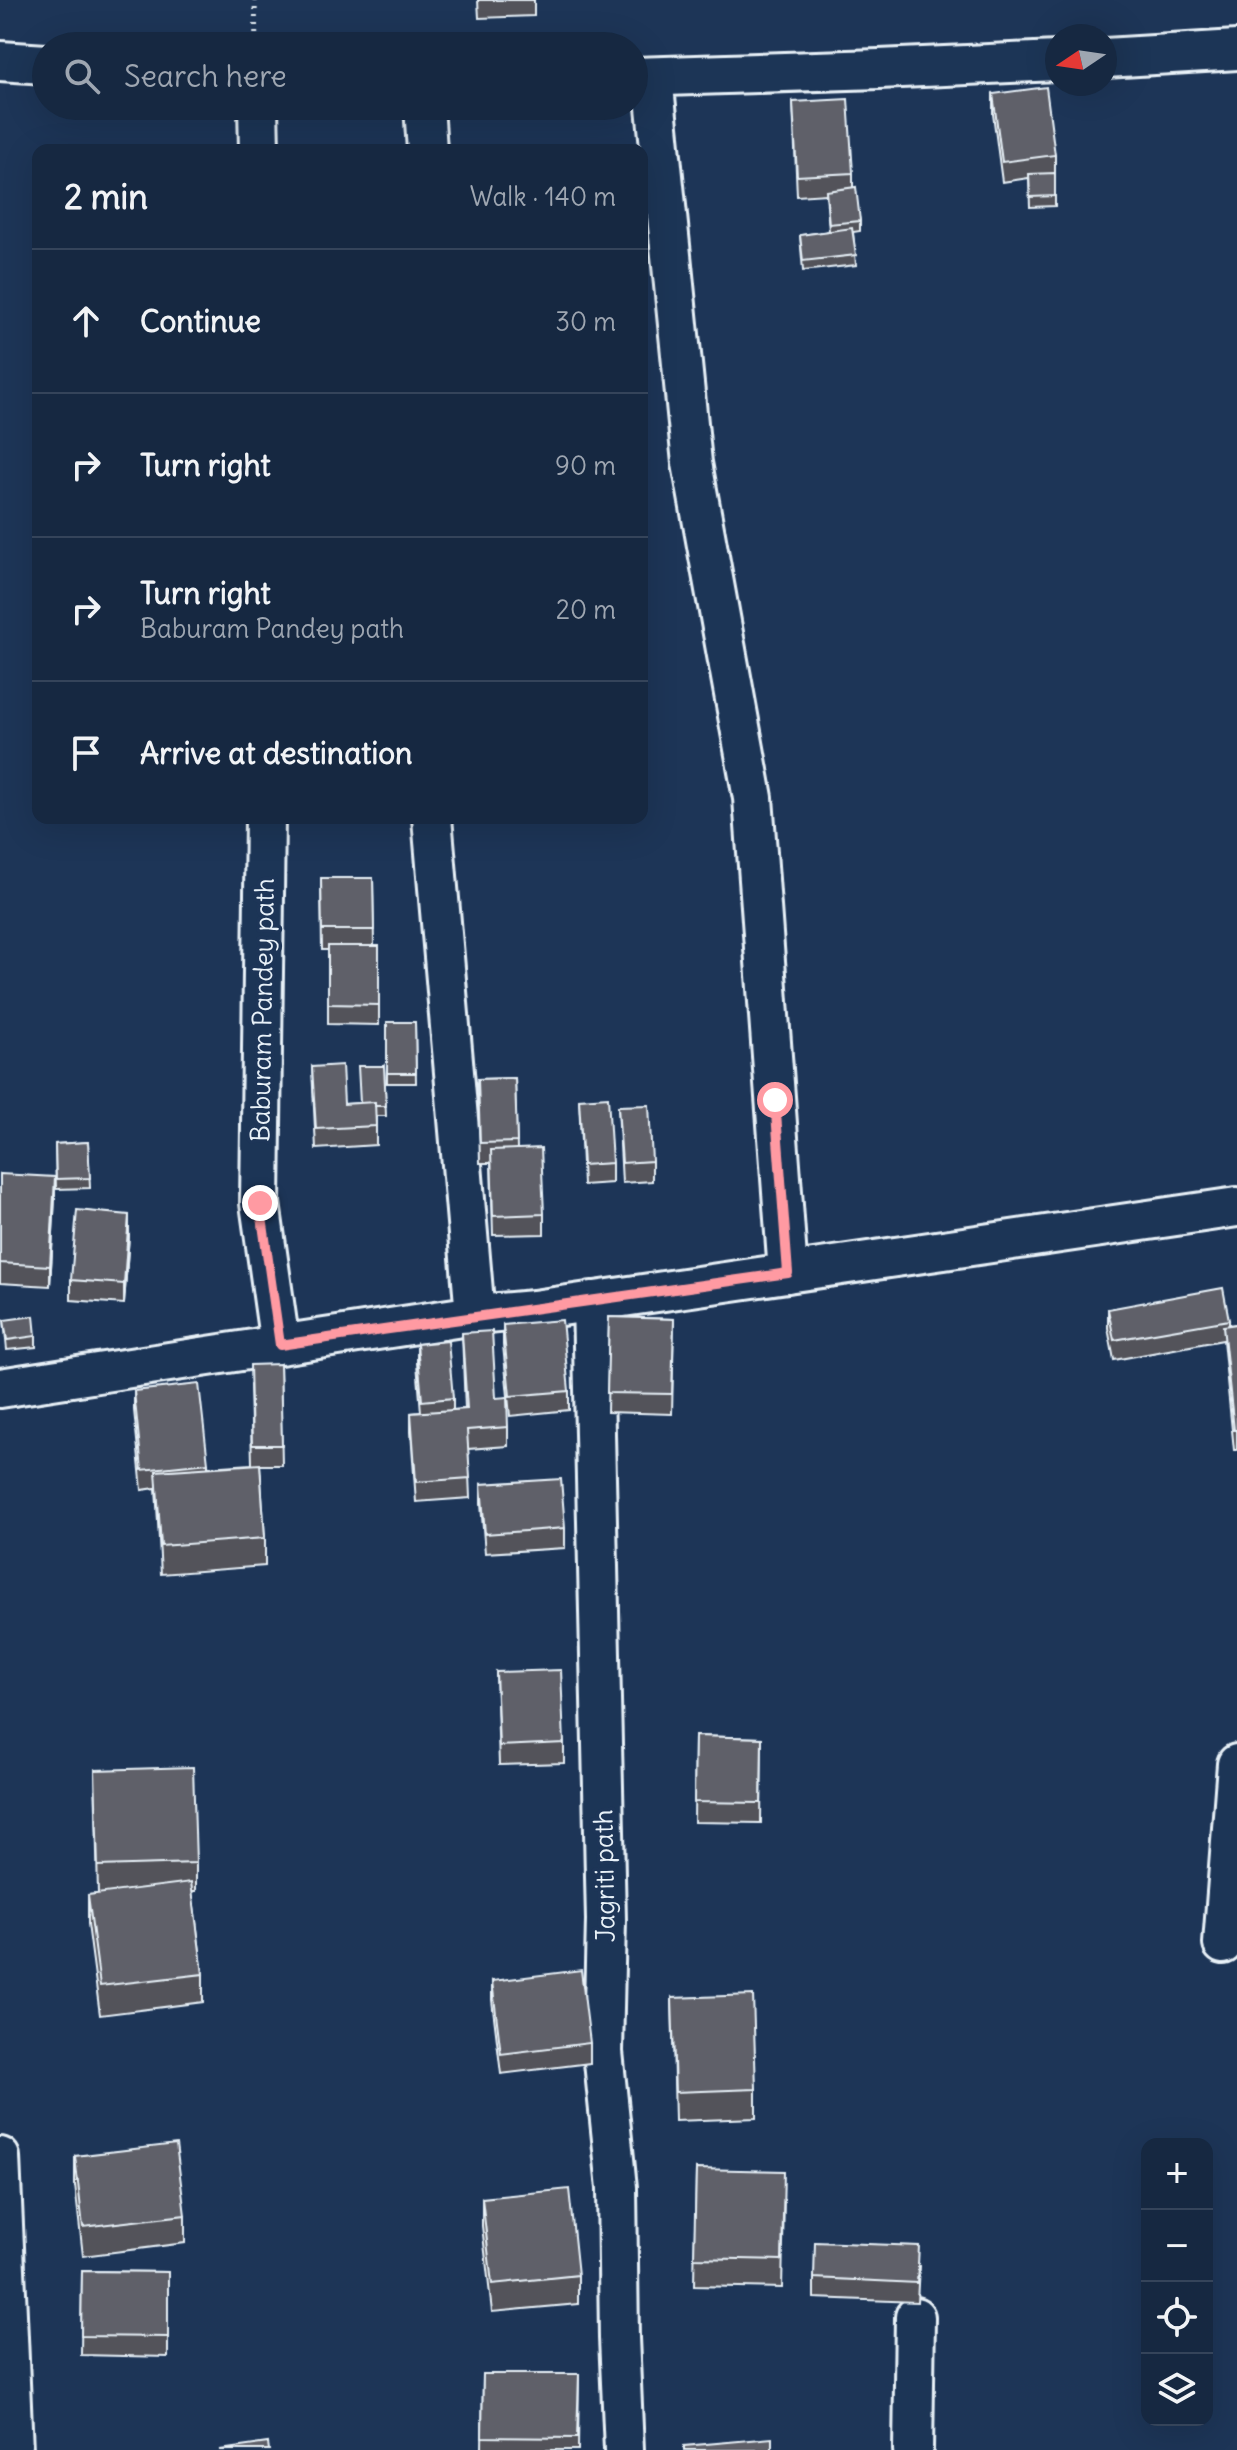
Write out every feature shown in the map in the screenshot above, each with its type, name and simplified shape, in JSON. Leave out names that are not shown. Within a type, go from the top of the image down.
[{"type":"street","points":[[1117,57],[1237,50]]},
{"type":"street","points":[[0,61],[32,63]]},
{"type":"street","points":[[648,77],[1045,61]]},
{"type":"street","points":[[648,116],[692,463],[753,798],[788,1273]]},
{"type":"street","points":[[258,120],[259,144]]},
{"type":"street","points":[[425,120],[427,144]]},
{"type":"street","name":"Baburam Pandey path","points":[[265,824],[260,1203],[280,1345]]},
{"type":"street","points":[[433,824],[475,1315]]},
{"type":"street","points":[[0,1388],[475,1315],[534,1310],[1237,1207]]},
{"type":"street","name":"Jagriti path","points":[[592,1301],[606,1920],[603,2052],[617,2188],[624,2450]]},
{"type":"street","points":[[1223,1944],[1237,1764]]},
{"type":"street","points":[[0,2157],[13,2450]]},
{"type":"street","points":[[913,2450],[915,2317]]},
{"type":"path","points":[[255,0],[256,32]]},
{"type":"building","points":[[1045,87],[1055,155],[1002,162],[993,94]]},
{"type":"building","points":[[848,99],[853,173],[797,176],[793,102]]},
{"type":"building","points":[[1055,173],[1055,196],[1030,197],[1029,174]]},
{"type":"building","points":[[856,187],[860,221],[829,224],[826,191]]},
{"type":"building","points":[[852,228],[856,255],[803,261],[800,235]]},
{"type":"building","points":[[321,878],[373,878],[374,930],[322,930]]},
{"type":"building","points":[[328,946],[379,946],[379,1005],[328,1004]]},
{"type":"building","points":[[387,1022],[415,1022],[416,1073],[387,1073]]},
{"type":"building","points":[[342,1065],[344,1104],[375,1102],[376,1126],[316,1129],[312,1067]]},
{"type":"building","points":[[358,1066],[384,1066],[386,1106],[375,1106],[375,1102],[360,1103]]},
{"type":"building","points":[[515,1078],[517,1142],[480,1143],[478,1079]]},
{"type":"building","points":[[608,1097],[612,1163],[583,1165],[579,1099]]},
{"type":"building","points":[[649,1105],[652,1161],[622,1163],[618,1106]]},
{"type":"building","points":[[88,1142],[90,1178],[56,1179],[55,1144]]},
{"type":"building","points":[[541,1148],[544,1214],[493,1216],[491,1150]]},
{"type":"building","points":[[0,1174],[55,1177],[50,1266],[0,1263]]},
{"type":"building","points":[[77,1210],[129,1215],[124,1284],[71,1280]]},
{"type":"building","points":[[1223,1288],[1229,1320],[1114,1340],[1108,1309]]},
{"type":"building","points":[[34,1316],[36,1336],[7,1340],[4,1320]]},
{"type":"building","points":[[609,1317],[674,1319],[672,1394],[607,1393]]},
{"type":"building","points":[[562,1320],[569,1391],[510,1396],[503,1325]]},
{"type":"building","points":[[1237,1324],[1237,1430],[1234,1430],[1223,1326]]},
{"type":"building","points":[[492,1331],[496,1398],[507,1397],[508,1427],[467,1430],[470,1478],[416,1482],[411,1413],[467,1409],[462,1333]]},
{"type":"building","points":[[448,1341],[453,1398],[422,1401],[417,1344]]},
{"type":"building","points":[[280,1364],[282,1445],[252,1445],[250,1365]]},
{"type":"building","points":[[199,1384],[208,1463],[142,1470],[134,1391]]},
{"type":"building","points":[[260,1464],[265,1538],[161,1546],[156,1471]]},
{"type":"building","points":[[561,1479],[565,1528],[485,1534],[481,1484]]},
{"type":"building","points":[[561,1670],[564,1743],[499,1746],[496,1672]]},
{"type":"building","points":[[695,1736],[762,1738],[761,1803],[694,1802]]},
{"type":"building","points":[[193,1767],[196,1863],[98,1866],[95,1770]]},
{"type":"building","points":[[191,1882],[203,1974],[100,1986],[88,1895]]},
{"type":"building","points":[[581,1970],[590,2043],[501,2054],[492,1981]]},
{"type":"building","points":[[753,1995],[756,2089],[675,2092],[672,1998]]},
{"type":"building","points":[[176,2144],[185,2215],[83,2227],[75,2156]]},
{"type":"building","points":[[696,2169],[784,2171],[782,2260],[694,2258]]},
{"type":"building","points":[[569,2189],[578,2275],[492,2284],[482,2198]]},
{"type":"building","points":[[815,2242],[919,2246],[917,2283],[814,2278]]},
{"type":"building","points":[[82,2271],[168,2272],[168,2337],[81,2336]]},
{"type":"building","points":[[483,2374],[579,2374],[577,2438],[482,2437]]},
{"type":"building","points":[[772,2438],[772,2450],[684,2450],[684,2446]]},
{"type":"building","points":[[268,2443],[269,2450],[220,2450]]},
{"type":"route","points":[[260,1203],[280,1345],[788,1273],[775,1100]]}]
